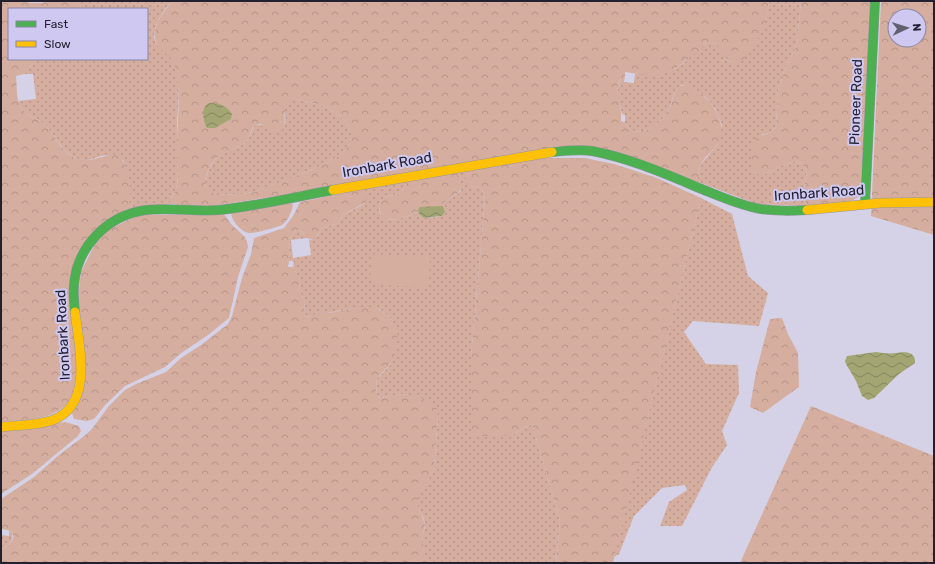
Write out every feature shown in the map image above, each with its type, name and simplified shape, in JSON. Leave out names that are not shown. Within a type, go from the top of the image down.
[{"type":"street","name":"Pioneer Road","points":[[865,204],[875,1]]},
{"type":"street","name":"Ironbark Road","points":[[1,427],[54,419],[65,413],[75,400],[81,381],[81,362],[74,299],[76,272],[84,252],[97,234],[113,221],[133,212],[154,209],[199,211],[233,208],[546,152],[572,150],[591,151],[625,160],[667,175],[732,202],[761,209],[801,211],[865,204],[934,202]]},
{"type":"green space","points":[[1,1],[41,3],[50,1],[75,1],[81,8],[8,8],[8,60],[36,60],[24,74],[16,76],[19,103],[22,110],[45,125],[65,151],[70,155],[83,160],[90,160],[113,154],[120,158],[125,165],[130,184],[129,203],[128,207],[78,254],[76,381],[70,399],[57,412],[39,418],[1,422]]},
{"type":"green space","points":[[75,1],[172,1],[159,18],[154,37],[157,45],[173,59],[176,66],[178,80],[178,177],[177,187],[171,204],[125,210],[130,200],[130,186],[123,160],[108,155],[86,160],[76,158],[61,146],[45,125],[26,113],[20,106],[18,101],[36,99],[33,74],[24,74],[36,60],[148,60],[148,8],[81,8]]},
{"type":"green space","points":[[172,1],[769,1],[766,18],[760,36],[750,52],[738,64],[733,63],[725,57],[717,45],[707,42],[691,57],[669,72],[650,75],[625,72],[625,76],[619,83],[618,92],[621,121],[635,131],[641,132],[647,130],[653,127],[664,117],[679,86],[687,86],[695,89],[710,102],[720,121],[722,129],[721,137],[701,164],[698,182],[596,147],[206,207],[171,204],[170,202],[178,180],[178,87],[173,61],[158,46],[155,31],[163,13]],"holes":[[[292,100],[310,102],[324,107],[340,116],[349,127],[351,137],[348,146],[330,161],[255,192],[231,195],[214,193],[208,190],[205,184],[206,176],[210,166],[215,160],[220,155],[244,144],[255,125],[260,124],[272,131],[283,131],[285,109],[287,104]]]},
{"type":"green space","points":[[769,1],[801,1],[797,45],[785,68],[778,91],[776,127],[771,132],[761,135],[754,172],[765,174],[787,163],[793,162],[803,165],[806,171],[804,191],[807,206],[757,204],[698,182],[698,174],[701,164],[718,144],[722,125],[715,109],[706,97],[698,91],[688,86],[682,85],[679,87],[674,93],[670,108],[664,117],[653,127],[641,132],[629,128],[624,122],[625,115],[622,114],[618,94],[619,84],[621,79],[625,76],[624,82],[634,83],[635,74],[662,73],[673,70],[679,67],[702,46],[709,42],[717,45],[728,61],[740,62],[760,34],[766,18]]},
{"type":"green space","points":[[801,1],[872,1],[860,196],[851,201],[807,206],[804,191],[806,171],[803,165],[799,163],[787,163],[765,174],[754,172],[752,167],[751,148],[753,142],[759,136],[772,131],[776,127],[778,91],[785,68],[797,45]]},
{"type":"green space","points":[[881,1],[934,1],[934,235],[871,216]]},
{"type":"green space","points":[[291,100],[317,104],[340,116],[349,127],[351,137],[348,146],[330,161],[255,192],[222,195],[208,190],[205,185],[206,177],[215,160],[220,155],[244,144],[255,125],[262,125],[274,131],[281,132],[285,123],[284,107],[287,102]]},
{"type":"green space","points":[[531,158],[585,158],[614,164],[657,178],[701,198],[613,563],[556,563],[560,521],[532,424],[512,435],[472,437],[471,357],[485,199],[481,190],[468,185],[466,178],[471,169]]},
{"type":"green space","points":[[471,169],[466,178],[470,186],[479,188],[482,191],[485,199],[471,357],[512,435],[532,424],[560,521],[556,563],[426,563],[422,546],[425,523],[417,505],[417,499],[420,491],[434,469],[438,416],[428,401],[418,397],[403,394],[380,398],[377,397],[377,379],[390,365],[395,354],[397,333],[392,320],[381,310],[373,308],[348,309],[306,317],[304,313],[305,301],[299,291],[300,280],[293,267],[294,262],[290,260],[290,240],[297,230],[301,231],[307,238],[291,240],[293,258],[311,255],[309,239],[311,240],[317,237],[321,229],[338,223],[343,215],[364,204],[364,189],[408,180],[401,193],[387,197],[380,202],[379,210],[382,216],[386,219],[399,219],[418,212],[424,218],[438,217],[444,213],[441,206],[439,207],[441,204],[461,191],[460,176],[456,172]]},
{"type":"green space","points":[[456,172],[460,176],[462,188],[457,194],[439,207],[420,207],[418,212],[394,219],[381,216],[379,207],[380,202],[387,197],[401,193],[408,180]]},
{"type":"green space","points":[[364,189],[367,194],[366,202],[343,215],[338,223],[321,229],[315,240],[307,238],[301,231],[297,230],[294,233],[289,244],[291,261],[289,261],[288,267],[293,267],[300,280],[299,291],[305,301],[304,313],[306,317],[309,317],[315,313],[329,313],[364,307],[378,309],[390,318],[397,329],[397,345],[392,360],[378,378],[376,389],[378,398],[399,394],[417,396],[428,401],[437,409],[438,416],[434,469],[417,499],[425,524],[422,540],[426,563],[1,563],[1,549],[6,547],[12,541],[13,535],[8,530],[2,529],[1,531],[1,499],[34,477],[60,454],[83,437],[92,429],[108,407],[125,390],[166,372],[181,358],[228,324],[232,316],[242,278],[251,254],[254,238],[284,228],[293,216],[300,202]]},
{"type":"green space","points":[[701,198],[732,214],[748,276],[768,293],[759,326],[693,321],[684,332],[706,364],[738,365],[739,393],[722,431],[727,445],[711,469],[682,526],[660,526],[669,502],[687,490],[685,485],[662,488],[634,516],[619,554],[614,557]]},
{"type":"green space","points":[[292,203],[293,206],[288,219],[282,225],[256,232],[249,233],[237,226],[231,213]]},
{"type":"green space","points":[[224,214],[232,225],[244,236],[248,247],[238,277],[229,318],[208,335],[180,354],[165,367],[125,386],[106,404],[94,419],[87,421],[74,419],[72,413],[78,403],[78,297],[81,272],[95,244],[108,230],[138,215]]},
{"type":"green space","points":[[372,254],[430,256],[429,283],[425,287],[374,285],[370,280]]},
{"type":"green space","points":[[782,318],[798,353],[799,387],[763,413],[750,407],[756,372],[770,319]]},
{"type":"green space","points":[[811,406],[934,456],[934,563],[740,563]]},
{"type":"green space","points":[[65,422],[79,426],[81,431],[78,436],[32,474],[1,494],[1,431]]},
{"type":"green space","points":[[9,531],[12,533],[10,543],[1,549],[1,535],[9,536]]},
{"type":"water","points":[[210,103],[220,104],[225,107],[232,114],[231,119],[215,128],[207,128],[204,122],[203,112],[205,106]]},
{"type":"water","points":[[441,206],[445,211],[441,216],[424,218],[419,214],[418,210],[420,207]]},
{"type":"water","points":[[876,352],[908,353],[913,356],[915,363],[899,374],[874,398],[868,400],[862,396],[845,361],[847,356]]},
{"type":"traffic: fast","points":[[865,204],[875,1]]},
{"type":"traffic: fast","points":[[552,152],[582,150],[606,154],[649,168],[747,206],[772,210],[807,210]]},
{"type":"traffic: fast","points":[[75,312],[74,285],[76,271],[81,258],[88,245],[97,235],[119,218],[146,210],[219,210],[262,204],[333,190]]},
{"type":"traffic: slow","points":[[333,190],[552,152]]},
{"type":"traffic: slow","points":[[807,210],[880,203],[934,202]]},
{"type":"traffic: slow","points":[[1,427],[34,424],[53,420],[66,412],[74,401],[79,388],[81,373],[81,357],[75,312]]}]
